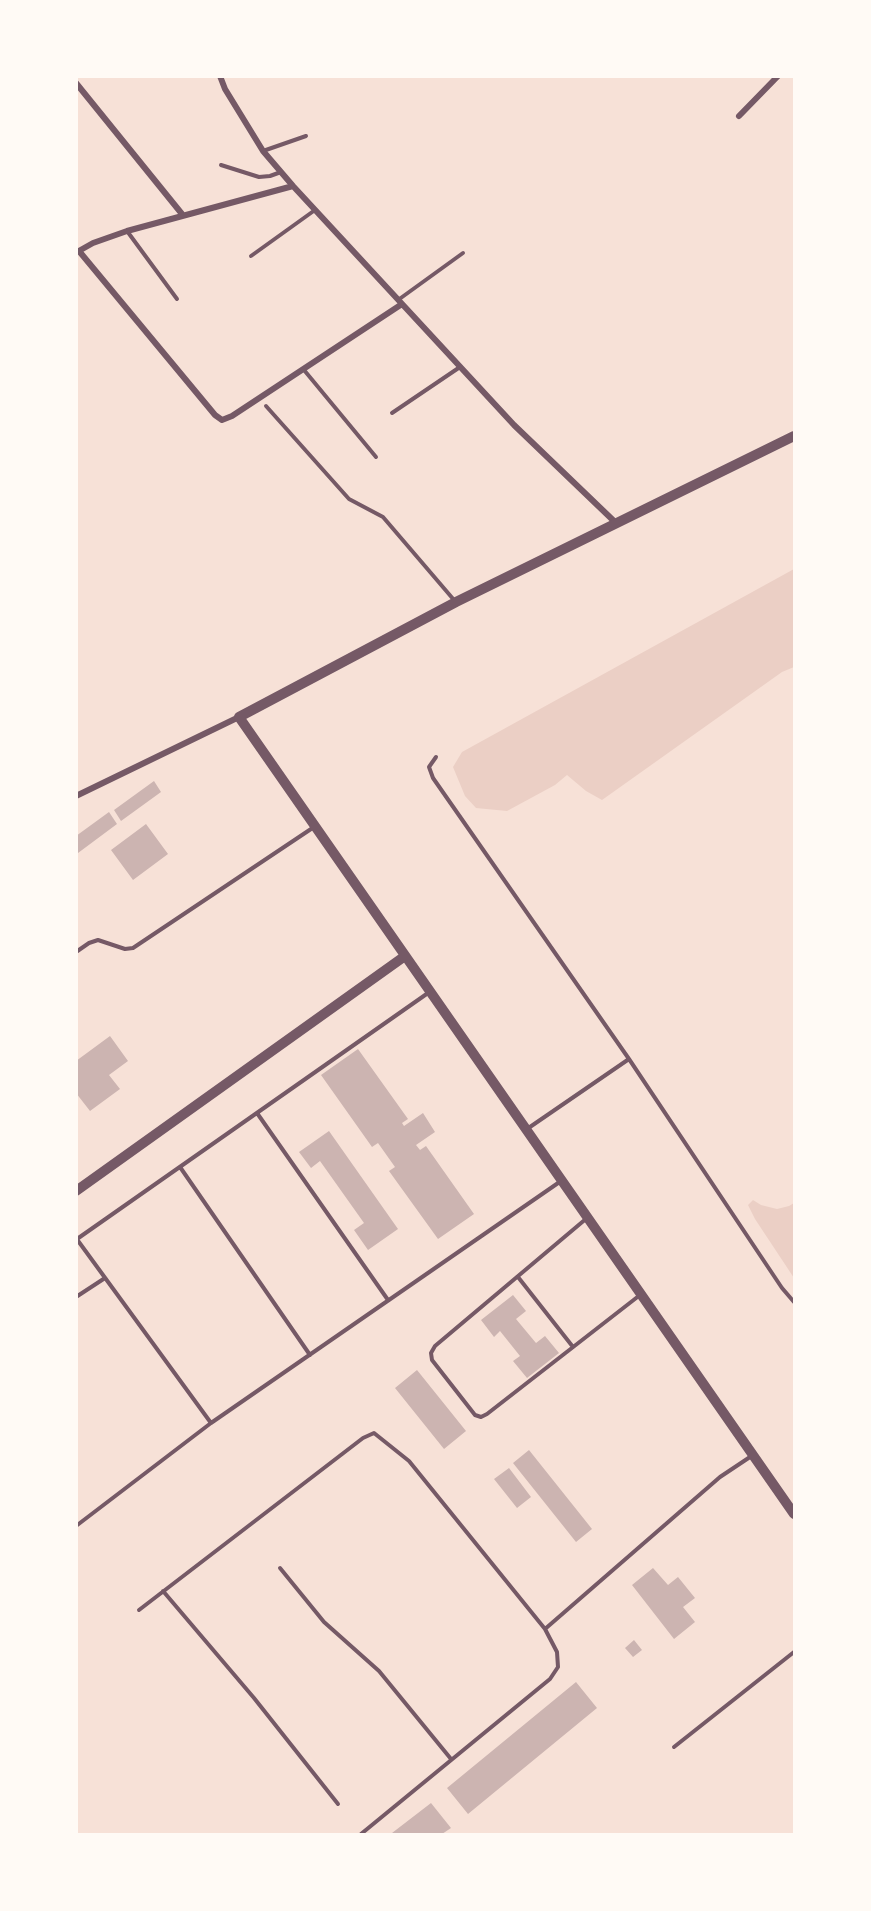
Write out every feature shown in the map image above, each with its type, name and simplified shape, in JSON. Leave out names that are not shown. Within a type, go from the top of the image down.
[{"type":"street","points":[[220,76],[225,89],[263,151],[292,186],[514,426],[616,523]]},
{"type":"street","points":[[739,116],[778,76]]},
{"type":"street","points":[[76,83],[182,214]]},
{"type":"street","points":[[292,186],[182,214],[93,243],[78,252],[215,415],[222,420],[304,370],[400,302]]},
{"type":"street","points":[[76,796],[239,717],[456,602],[795,436]]},
{"type":"street","points":[[239,717],[753,1455],[791,1501],[795,1514]]},
{"type":"street","points":[[76,1191],[405,956]]},
{"type":"lane","points":[[263,151],[306,136]]},
{"type":"lane","points":[[221,165],[260,177],[270,177],[281,172]]},
{"type":"lane","points":[[251,256],[315,210]]},
{"type":"lane","points":[[127,231],[177,300]]},
{"type":"lane","points":[[400,302],[463,253]]},
{"type":"lane","points":[[392,413],[460,367]]},
{"type":"lane","points":[[304,370],[376,457]]},
{"type":"lane","points":[[266,406],[349,499],[383,517],[456,602]]},
{"type":"lane","points":[[436,757],[429,767],[433,778],[629,1059],[782,1288],[795,1302]]},
{"type":"lane","points":[[76,952],[98,940],[125,949],[133,948],[315,827]]},
{"type":"lane","points":[[211,1424],[77,1238],[430,992]]},
{"type":"lane","points":[[526,1130],[629,1059]]},
{"type":"lane","points":[[257,1113],[388,1300]]},
{"type":"lane","points":[[180,1167],[310,1355]]},
{"type":"lane","points":[[76,1526],[211,1424],[562,1180]]},
{"type":"lane","points":[[588,1218],[435,1346],[431,1353],[432,1360],[475,1415],[481,1416],[487,1414],[641,1294]]},
{"type":"lane","points":[[518,1277],[573,1347]]},
{"type":"lane","points":[[76,1297],[105,1278]]},
{"type":"lane","points":[[139,1610],[363,1438],[374,1433],[409,1461],[545,1629],[557,1652],[558,1667],[550,1679],[361,1834]]},
{"type":"lane","points":[[545,1629],[720,1477],[753,1455]]},
{"type":"lane","points":[[280,1568],[324,1622],[379,1671],[451,1759]]},
{"type":"lane","points":[[164,1592],[254,1698],[338,1804]]},
{"type":"lane","points":[[674,1747],[795,1652]]},
{"type":"shaded area","points":[[794,569],[794,667],[782,672],[602,800],[586,791],[567,775],[555,785],[507,811],[476,808],[465,796],[453,767],[462,752]]},
{"type":"shaded area","points":[[753,1200],[761,1205],[777,1209],[794,1203],[794,1278],[755,1219],[748,1205]]},
{"type":"building","points":[[154,781],[161,792],[121,821],[114,810]]},
{"type":"building","points":[[109,812],[117,824],[78,853],[76,836]]},
{"type":"building","points":[[146,824],[168,854],[133,880],[111,850]]},
{"type":"building","points":[[110,1036],[128,1061],[109,1075],[120,1089],[90,1111],[76,1093],[76,1061]]},
{"type":"building","points":[[358,1049],[408,1119],[402,1123],[404,1126],[423,1113],[435,1132],[416,1145],[420,1150],[426,1146],[474,1214],[438,1239],[389,1171],[395,1167],[378,1143],[372,1147],[321,1075]]},
{"type":"building","points":[[329,1131],[398,1229],[368,1250],[354,1230],[364,1223],[320,1161],[311,1168],[299,1152]]},
{"type":"building","points":[[513,1295],[526,1311],[516,1319],[536,1343],[545,1336],[559,1353],[527,1378],[513,1361],[520,1356],[500,1331],[494,1337],[481,1320]]},
{"type":"building","points":[[417,1370],[466,1431],[444,1449],[395,1388]]},
{"type":"building","points":[[529,1450],[592,1529],[576,1542],[513,1463]]},
{"type":"building","points":[[509,1468],[531,1497],[517,1508],[494,1479]]},
{"type":"building","points":[[653,1568],[668,1585],[678,1577],[695,1598],[683,1607],[695,1622],[674,1639],[632,1585]]},
{"type":"building","points":[[634,1640],[642,1650],[633,1657],[625,1648]]},
{"type":"building","points":[[576,1682],[597,1708],[468,1814],[447,1788]]},
{"type":"building","points":[[431,1803],[451,1828],[442,1834],[392,1833]]}]
